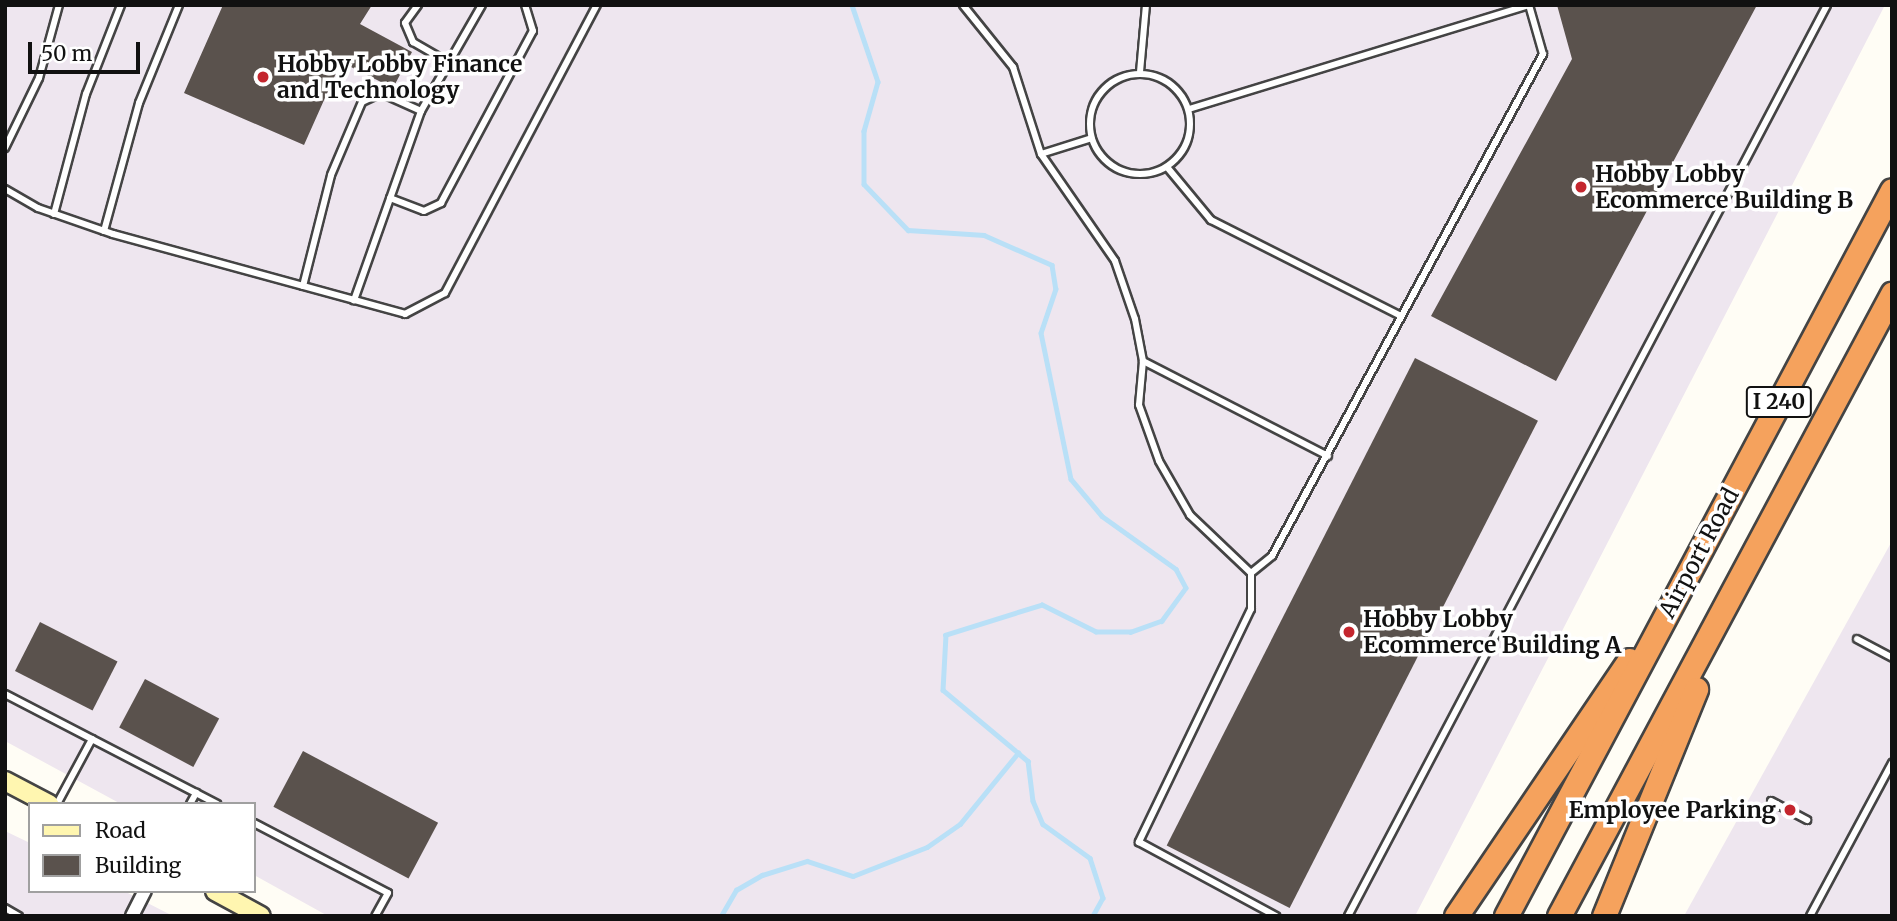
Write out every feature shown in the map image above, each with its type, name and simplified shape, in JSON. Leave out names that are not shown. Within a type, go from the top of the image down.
[{"type":"highway","name":"Airport Road","points":[[1506,916],[1892,190]]},
{"type":"highway","name":"I 240","points":[[1559,916],[1892,294]]},
{"type":"highway","points":[[1456,916],[1686,578]]},
{"type":"highway","points":[[1604,916],[1734,592]]},
{"type":"main road","points":[[5,781],[45,802]]},
{"type":"main road","points":[[219,893],[261,916]]},
{"type":"street","points":[[132,916],[144,893]]},
{"type":"lane","points":[[5,148],[39,78],[60,5]]},
{"type":"lane","points":[[54,214],[86,93],[121,5]]},
{"type":"lane","points":[[104,231],[139,103],[179,5]]},
{"type":"lane","points":[[418,5],[405,23],[413,42],[447,62]]},
{"type":"lane","points":[[354,300],[421,111],[482,5]]},
{"type":"lane","points":[[390,198],[424,211],[441,203],[533,31],[525,5]]},
{"type":"lane","points":[[5,189],[54,214],[104,231],[405,314],[445,293],[597,5]]},
{"type":"lane","points":[[963,5],[1013,67],[1041,154],[1115,261],[1143,361],[1139,405],[1159,461],[1190,515],[1251,573],[1251,609],[1139,842],[1276,916]]},
{"type":"lane","points":[[1140,72],[1146,5]]},
{"type":"lane","points":[[1189,109],[1529,5],[1543,54],[1272,556],[1251,573]]},
{"type":"lane","points":[[1348,916],[1827,5]]},
{"type":"lane","points":[[1140,72],[1172,85],[1189,109],[1190,135],[1167,167],[1129,174],[1105,161],[1092,138],[1093,106],[1102,92],[1140,72]]},
{"type":"lane","points":[[303,286],[331,174],[362,102],[381,93],[421,111]]},
{"type":"lane","points":[[1041,154],[1092,138]]},
{"type":"lane","points":[[1167,167],[1211,220],[1401,316]]},
{"type":"lane","points":[[1143,361],[1328,456]]},
{"type":"lane","points":[[1857,639],[1892,658]]},
{"type":"lane","points":[[5,694],[213,802]]},
{"type":"lane","points":[[58,802],[92,739]]},
{"type":"lane","points":[[1810,916],[1892,763]]},
{"type":"lane","points":[[191,802],[196,793]]},
{"type":"lane","points":[[1771,801],[1807,820]]},
{"type":"lane","points":[[256,824],[388,893],[375,916]]},
{"type":"lane","points":[[5,908],[19,916]]},
{"type":"shaded area","points":[[5,5],[1885,5],[1415,916],[328,916],[256,876],[256,802],[117,802],[5,741]]},
{"type":"shaded area","name":"Employee Parking","points":[[1892,541],[1892,916],[1684,916]]},
{"type":"shaded area","points":[[5,831],[28,842],[28,893],[128,893],[173,916],[5,916]]},
{"type":"building","name":"Hobby Lobby Finance and Technology","points":[[223,5],[372,5],[360,24],[412,52],[393,88],[341,62],[304,145],[184,93]]},
{"type":"building","name":"Hobby Lobby Ecommerce Building B","points":[[1557,5],[1757,5],[1556,381],[1431,316],[1572,59]]},
{"type":"building","name":"Hobby Lobby Ecommerce Building A","points":[[1415,358],[1538,421],[1290,908],[1167,845]]},
{"type":"building","points":[[40,622],[118,661],[93,711],[15,671]]},
{"type":"building","points":[[145,679],[219,718],[193,767],[119,728]]},
{"type":"building","points":[[303,751],[438,823],[409,878],[273,807]]},
{"type":"waterway","points":[[852,5],[878,82],[864,131],[864,184],[908,230],[984,235],[1052,265],[1056,289],[1041,333],[1071,479],[1102,516],[1176,569],[1186,588],[1162,621],[1131,632],[1096,632],[1042,605],[946,635],[943,690],[1028,761],[1033,801],[1043,824],[1090,858],[1103,898],[1093,916]]},
{"type":"waterway","points":[[721,916],[736,890],[762,875],[807,861],[853,876],[927,847],[960,824],[1018,753]]},
{"type":"place","name":"Hobby Lobby Finance and Technology","points":[[263,77]]},
{"type":"place","name":"Hobby Lobby Ecommerce Building B","points":[[1581,187]]},
{"type":"place","name":"Hobby Lobby Ecommerce Building A","points":[[1349,632]]},
{"type":"place","name":"Employee Parking","points":[[1790,810]]}]
